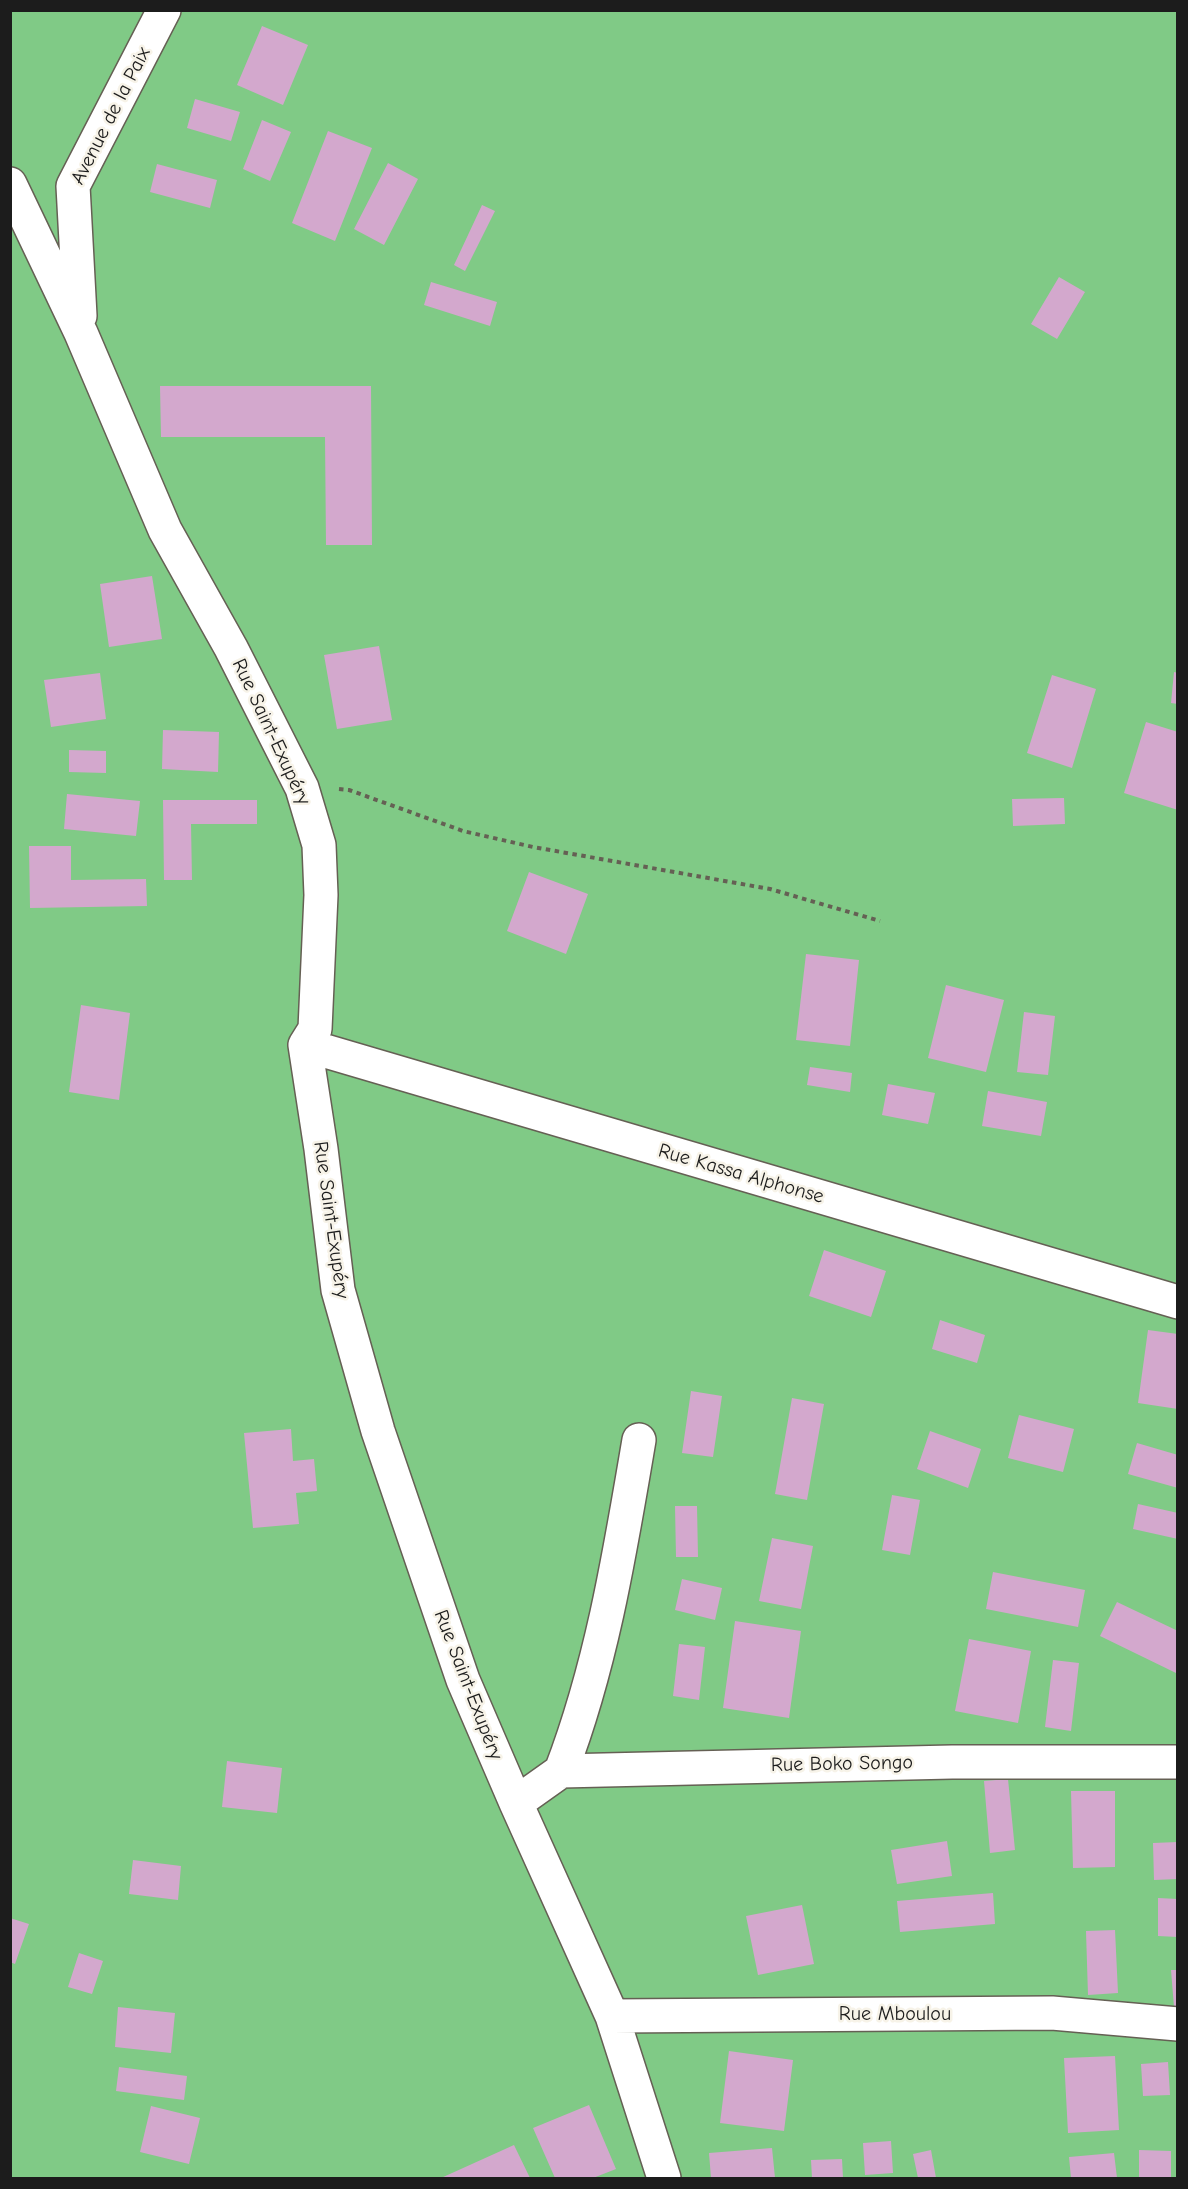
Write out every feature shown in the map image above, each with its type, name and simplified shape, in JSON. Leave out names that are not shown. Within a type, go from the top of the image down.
[{"type":"street","name":"Avenue de la Paix","points":[[81,333],[73,186],[164,10]]},
{"type":"street","name":"Rue Saint-Exupéry","points":[[10,184],[81,333],[165,530],[231,648],[302,788],[319,845],[321,895],[315,1029],[305,1045],[321,1149],[338,1290],[378,1431],[463,1680],[612,2016],[664,2178]]},
{"type":"street","name":"Rue Kassa Alphonse","points":[[305,1045],[1178,1302]]},
{"type":"street","points":[[516,1803],[561,1771],[575,1736],[599,1647],[618,1563],[639,1440]]},
{"type":"street","name":"Rue Boko Songo","points":[[561,1771],[952,1762],[1178,1762]]},
{"type":"street","name":"Rue Mboulou","points":[[612,2016],[1052,2013],[1178,2024]]},
{"type":"path","points":[[302,788],[349,790],[463,831],[533,847],[770,889],[880,921]]},
{"type":"green space","points":[[11,11],[1177,11],[1177,2178],[11,2178]]},
{"type":"building","points":[[262,26],[308,45],[283,105],[237,85]]},
{"type":"building","points":[[195,99],[240,112],[231,141],[187,128]]},
{"type":"building","points":[[262,120],[291,132],[270,181],[243,169]]},
{"type":"building","points":[[328,131],[372,148],[335,241],[292,223]]},
{"type":"building","points":[[388,163],[418,179],[384,245],[354,229]]},
{"type":"building","points":[[157,164],[217,180],[210,208],[150,192]]},
{"type":"building","points":[[482,205],[495,211],[465,271],[454,265]]},
{"type":"building","points":[[1059,277],[1085,292],[1057,339],[1031,324]]},
{"type":"building","points":[[431,282],[497,302],[490,326],[424,305]]},
{"type":"building","points":[[160,386],[371,386],[372,545],[326,545],[325,437],[161,437]]},
{"type":"building","points":[[152,576],[162,639],[109,647],[100,584]]},
{"type":"building","points":[[379,646],[392,720],[337,729],[324,655]]},
{"type":"building","points":[[1174,672],[1178,673],[1178,704],[1171,703]]},
{"type":"building","points":[[100,673],[106,719],[51,727],[44,680]]},
{"type":"building","points":[[1052,675],[1096,689],[1072,768],[1027,753]]},
{"type":"building","points":[[1146,722],[1178,732],[1178,810],[1124,793]]},
{"type":"building","points":[[163,730],[219,732],[218,772],[162,769]]},
{"type":"building","points":[[69,750],[106,751],[106,773],[69,772]]},
{"type":"building","points":[[67,794],[140,801],[136,836],[64,829]]},
{"type":"building","points":[[1064,798],[1065,824],[1013,826],[1012,799]]},
{"type":"building","points":[[163,800],[257,800],[257,824],[191,824],[192,880],[164,880]]},
{"type":"building","points":[[29,846],[71,846],[71,880],[146,879],[147,906],[30,908]]},
{"type":"building","points":[[529,872],[588,894],[566,954],[507,931]]},
{"type":"building","points":[[806,954],[859,960],[850,1046],[796,1040]]},
{"type":"building","points":[[946,985],[1004,1000],[986,1072],[928,1058]]},
{"type":"building","points":[[81,1005],[130,1013],[119,1100],[69,1092]]},
{"type":"building","points":[[1024,1012],[1055,1016],[1048,1075],[1017,1072]]},
{"type":"building","points":[[810,1067],[852,1073],[850,1092],[807,1085]]},
{"type":"building","points":[[888,1084],[935,1093],[928,1124],[882,1115]]},
{"type":"building","points":[[988,1091],[1047,1102],[1041,1136],[982,1126]]},
{"type":"building","points":[[824,1250],[886,1271],[871,1317],[809,1296]]},
{"type":"building","points":[[940,1320],[985,1335],[977,1363],[932,1349]]},
{"type":"building","points":[[1148,1330],[1178,1334],[1178,1409],[1138,1403]]},
{"type":"building","points":[[691,1391],[722,1396],[713,1457],[682,1453]]},
{"type":"building","points":[[792,1398],[824,1404],[807,1500],[775,1494]]},
{"type":"building","points":[[1019,1415],[1074,1429],[1063,1472],[1008,1458]]},
{"type":"building","points":[[291,1429],[293,1461],[314,1459],[317,1491],[296,1493],[299,1524],[253,1528],[244,1433]]},
{"type":"building","points":[[930,1431],[981,1449],[968,1488],[917,1469]]},
{"type":"building","points":[[1137,1443],[1178,1455],[1178,1488],[1128,1474]]},
{"type":"building","points":[[892,1495],[920,1500],[910,1555],[882,1550]]},
{"type":"building","points":[[1138,1504],[1178,1513],[1178,1539],[1133,1529]]},
{"type":"building","points":[[675,1506],[697,1506],[698,1557],[676,1557]]},
{"type":"building","points":[[772,1538],[813,1546],[801,1609],[759,1601]]},
{"type":"building","points":[[993,1572],[1085,1590],[1078,1627],[986,1609]]},
{"type":"building","points":[[682,1579],[722,1588],[715,1620],[675,1610]]},
{"type":"building","points":[[1117,1602],[1178,1631],[1178,1669],[1176,1673],[1100,1636]]},
{"type":"building","points":[[735,1621],[801,1631],[789,1718],[723,1708]]},
{"type":"building","points":[[969,1639],[1031,1651],[1018,1723],[955,1711]]},
{"type":"building","points":[[679,1644],[705,1647],[699,1700],[673,1696]]},
{"type":"building","points":[[1053,1660],[1079,1663],[1071,1731],[1045,1727]]},
{"type":"building","points":[[227,1761],[282,1768],[277,1813],[222,1807]]},
{"type":"building","points":[[1008,1779],[1015,1850],[990,1853],[984,1781]]},
{"type":"building","points":[[1071,1791],[1115,1791],[1115,1867],[1073,1868]]},
{"type":"building","points":[[947,1841],[952,1876],[897,1884],[891,1850]]},
{"type":"building","points":[[1178,1842],[1178,1879],[1154,1880],[1153,1843]]},
{"type":"building","points":[[133,1860],[181,1866],[178,1900],[129,1894]]},
{"type":"building","points":[[993,1893],[995,1924],[900,1932],[897,1901]]},
{"type":"building","points":[[1158,1898],[1178,1899],[1178,1937],[1158,1936]]},
{"type":"building","points":[[802,1905],[814,1964],[758,1975],[746,1916]]},
{"type":"building","points":[[10,1918],[29,1924],[15,1964],[10,1962]]},
{"type":"building","points":[[1115,1930],[1118,1993],[1088,1995],[1086,1931]]},
{"type":"building","points":[[79,1953],[103,1961],[92,1994],[68,1987]]},
{"type":"building","points":[[1171,1970],[1178,1970],[1178,2007],[1174,2007]]},
{"type":"building","points":[[118,2007],[175,2013],[171,2053],[115,2047]]},
{"type":"building","points":[[729,2051],[793,2060],[784,2131],[720,2123]]},
{"type":"building","points":[[1115,2056],[1119,2130],[1068,2133],[1064,2058]]},
{"type":"building","points":[[1168,2062],[1170,2095],[1143,2096],[1141,2064]]},
{"type":"building","points":[[119,2067],[187,2076],[184,2100],[116,2091]]},
{"type":"building","points":[[589,2105],[616,2169],[593,2178],[555,2178],[533,2128]]},
{"type":"building","points":[[151,2106],[200,2118],[189,2164],[140,2152]]},
{"type":"building","points":[[891,2141],[893,2173],[865,2175],[863,2143]]},
{"type":"building","points":[[514,2145],[530,2178],[441,2178]]},
{"type":"building","points":[[772,2148],[775,2178],[711,2178],[709,2153]]},
{"type":"building","points":[[931,2150],[936,2178],[918,2178],[913,2154]]},
{"type":"building","points":[[1139,2150],[1171,2151],[1171,2178],[1139,2178]]},
{"type":"building","points":[[1114,2153],[1117,2178],[1071,2178],[1069,2157]]},
{"type":"building","points":[[842,2159],[843,2178],[812,2178],[811,2160]]}]
